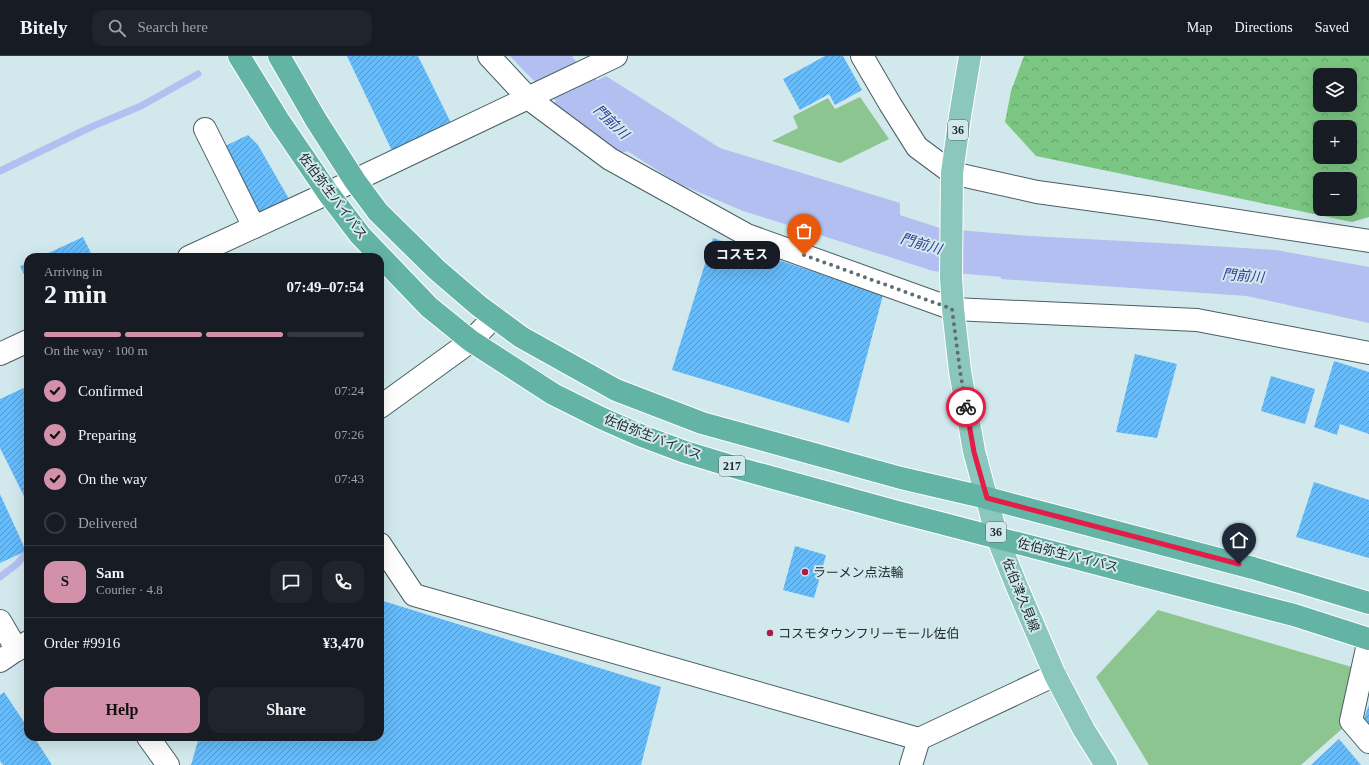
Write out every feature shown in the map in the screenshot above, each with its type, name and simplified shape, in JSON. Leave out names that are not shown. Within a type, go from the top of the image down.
[{"type":"highway","name":"佐伯弥生バイパス","points":[[239,56],[279,121],[328,194],[360,235],[377,253]]},
{"type":"highway","name":"佐伯弥生バイパス","points":[[279,56],[316,120],[354,181],[378,212],[437,270],[521,338],[616,390],[702,423],[886,474],[987,498],[1253,568],[1369,604]]},
{"type":"highway","name":"佐伯弥生バイパス","points":[[384,260],[424,302],[471,341],[553,394],[601,418],[642,436],[685,452],[741,468],[997,538],[1286,612],[1369,639]]},
{"type":"main road","name":"佐伯津久見線","points":[[970,56],[952,173],[951,278],[952,309],[960,371],[974,452],[997,538],[1055,675],[1084,730],[1106,765]]},
{"type":"street","points":[[489,56],[610,159],[747,235],[952,309],[1197,320],[1369,353]]},
{"type":"street","points":[[862,56],[917,147],[952,173],[1037,192],[1152,208],[1369,242]]},
{"type":"street","points":[[198,253],[328,194],[610,58]]},
{"type":"street","points":[[205,129],[254,227]]},
{"type":"street","points":[[384,404],[471,341],[494,317]]},
{"type":"street","points":[[0,354],[24,343]]},
{"type":"street","points":[[384,550],[414,595],[919,739],[1055,675]]},
{"type":"street","points":[[0,621],[15,651]]},
{"type":"street","points":[[1369,639],[1351,721],[1369,742]]},
{"type":"street","points":[[911,765],[919,739]]},
{"type":"street","points":[[151,741],[168,765]]},
{"type":"green space","points":[[1024,56],[1369,56],[1369,217],[1352,222],[1323,216],[1357,216],[1357,172],[1313,172],[1313,214],[1036,156],[1005,122],[1011,91]]},
{"type":"green space","points":[[860,97],[889,139],[840,163],[772,141],[798,128],[793,116],[828,98],[835,109]]},
{"type":"green space","points":[[1158,610],[1355,668],[1344,727],[1301,765],[1149,765],[1096,677]]},
{"type":"water","points":[[510,56],[574,56],[533,80]]},
{"type":"water","points":[[606,76],[720,148],[900,203],[900,260],[743,211],[677,183],[553,103]]},
{"type":"water","points":[[1010,235],[1276,250],[1369,267],[1369,323],[1247,296],[1001,279],[999,244]]},
{"type":"building","points":[[347,56],[418,56],[452,125],[393,153]]},
{"type":"building","points":[[825,56],[843,56],[862,90],[835,105],[829,94],[800,110],[783,79]]},
{"type":"building","points":[[248,135],[258,145],[289,199],[260,214],[225,146]]},
{"type":"building","points":[[83,237],[91,253],[49,253]]},
{"type":"building","points":[[713,238],[883,295],[849,423],[672,370]]},
{"type":"building","points":[[24,264],[24,274],[20,266]]},
{"type":"building","points":[[1135,354],[1177,364],[1157,438],[1116,432]]},
{"type":"building","points":[[1334,361],[1369,372],[1369,434],[1340,424],[1337,435],[1314,427]]},
{"type":"building","points":[[1271,376],[1315,389],[1305,424],[1261,411]]},
{"type":"building","points":[[24,388],[24,496],[0,448],[0,399]]},
{"type":"building","points":[[1314,482],[1369,500],[1369,558],[1296,537]]},
{"type":"building","points":[[0,494],[24,547],[24,552],[0,563]]},
{"type":"building","name":"ラーメン点法輪","points":[[795,546],[826,555],[814,598],[783,590]]},
{"type":"building","points":[[384,601],[661,687],[641,765],[191,765],[198,741],[384,741]]},
{"type":"building","points":[[4,692],[24,722],[24,741],[37,741],[52,765],[3,765],[0,761],[0,695]]},
{"type":"building","points":[[1369,705],[1369,728],[1363,721]]},
{"type":"building","points":[[1339,739],[1361,765],[1311,765]]},
{"type":"waterway","name":"門前川","points":[[541,56],[555,71],[620,131]]},
{"type":"waterway","points":[[0,171],[91,127],[141,106],[198,74]]},
{"type":"waterway","name":"門前川","points":[[845,220],[938,250],[1058,260]]},
{"type":"waterway","points":[[0,577],[17,564],[24,556]]},
{"type":"way so far","points":[[804,255],[952,309],[966,407]]},
{"type":"place","name":"コスモス","points":[[804,255]]},
{"type":"place","name":"ラーメン点法輪","points":[[805,572]]},
{"type":"place","name":"コスモタウンフリーモール佐伯","points":[[770,633]]},
{"type":"route","points":[[966,407],[974,452],[987,498],[1239,564]]}]
